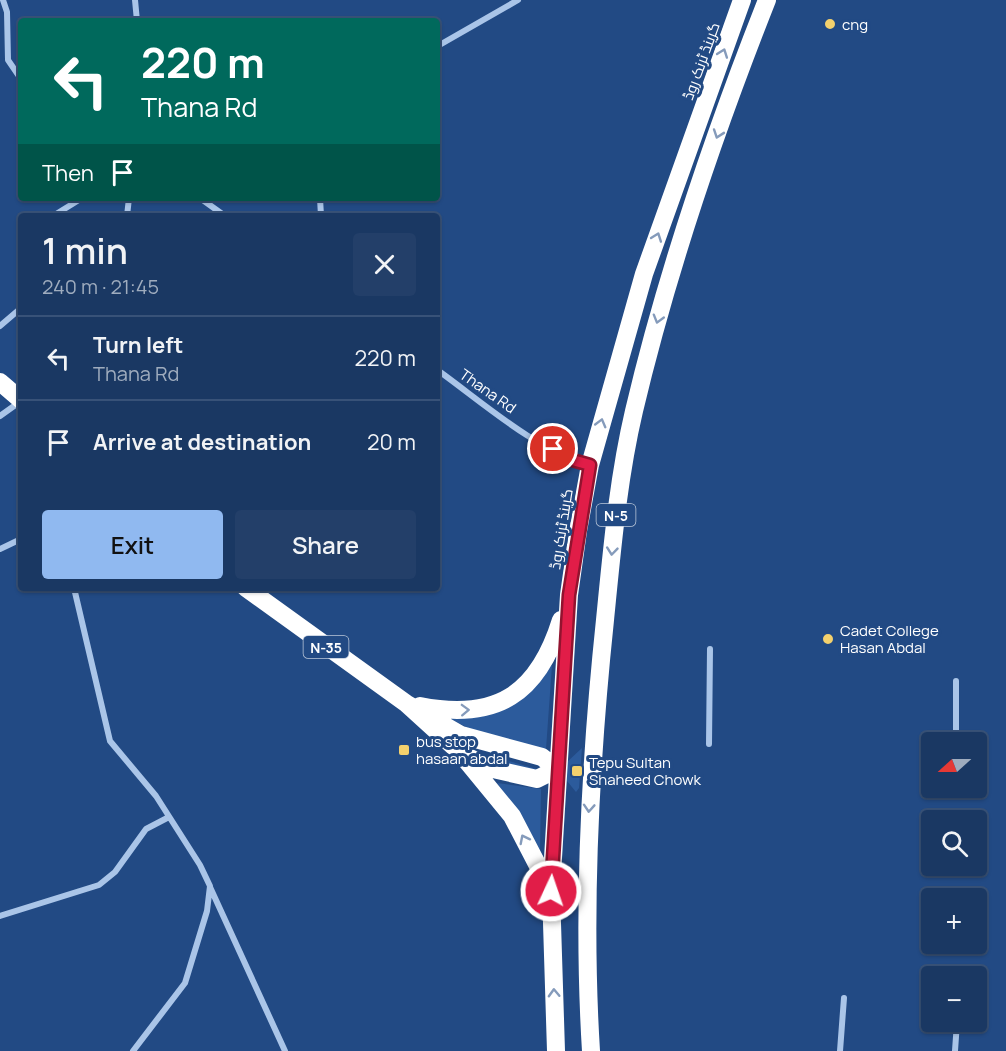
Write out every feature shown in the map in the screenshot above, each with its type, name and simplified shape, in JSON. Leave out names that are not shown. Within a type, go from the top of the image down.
[{"type":"highway","name":"گرینڈ ٹرنک روڈ","points":[[556,1051],[551,891],[557,769],[569,595],[590,465],[644,274],[742,0]]},
{"type":"highway","name":"N-5","points":[[591,1051],[587,842],[596,710],[616,516],[633,414],[677,255],[742,63],[767,0]]},
{"type":"highway","points":[[0,382],[18,397]]},
{"type":"highway","name":"N-35","points":[[250,591],[407,704],[461,735],[542,757],[557,769],[537,779],[493,769],[462,754],[407,704]]},
{"type":"highway","points":[[407,704],[446,711],[480,710],[516,696],[542,666],[556,635],[569,595]]},
{"type":"highway","points":[[462,754],[512,816],[551,891]]},
{"type":"street","points":[[3,0],[7,12],[8,56],[18,74]]},
{"type":"street","points":[[135,0],[137,18]]},
{"type":"street","points":[[440,45],[518,0]]},
{"type":"street","points":[[0,59],[8,56]]},
{"type":"street","points":[[58,213],[77,201]]},
{"type":"street","points":[[204,201],[221,213]]},
{"type":"street","points":[[0,326],[18,311]]},
{"type":"street","name":"Thana Rd","points":[[440,372],[541,442],[569,459],[590,465]]},
{"type":"street","points":[[0,416],[18,402]]},
{"type":"street","points":[[0,549],[18,540]]},
{"type":"street","points":[[75,591],[110,741],[156,796],[200,865],[285,1051]]},
{"type":"street","points":[[709,744],[710,649]]},
{"type":"street","points":[[956,681],[956,732]]},
{"type":"street","points":[[0,916],[99,885],[115,872],[146,829],[170,817]]},
{"type":"street","points":[[133,1051],[185,983],[207,911],[210,886]]},
{"type":"street","points":[[840,1051],[844,998]]},
{"type":"street","points":[[955,1051],[956,1032]]},
{"type":"shaded area","points":[[552,665],[546,749],[478,733],[449,718],[483,714],[508,706],[529,690]]},
{"type":"shaded area","points":[[582,748],[579,788],[576,792],[567,781],[567,762]]},
{"type":"shaded area","points":[[467,749],[540,770],[508,768]]},
{"type":"shaded area","points":[[497,783],[541,789],[540,854],[522,818]]},
{"type":"place","name":"cng","points":[[830,24]]},
{"type":"place","name":"Cadet College Hasan Abdal","points":[[828,639]]},
{"type":"place","name":"bus stop hasaan abdal","points":[[404,750]]},
{"type":"place","name":"Tepu Sultan Shaheed Chowk","points":[[577,771]]},
{"type":"route","points":[[551,891],[569,595],[590,465],[569,459],[553,449]]}]
